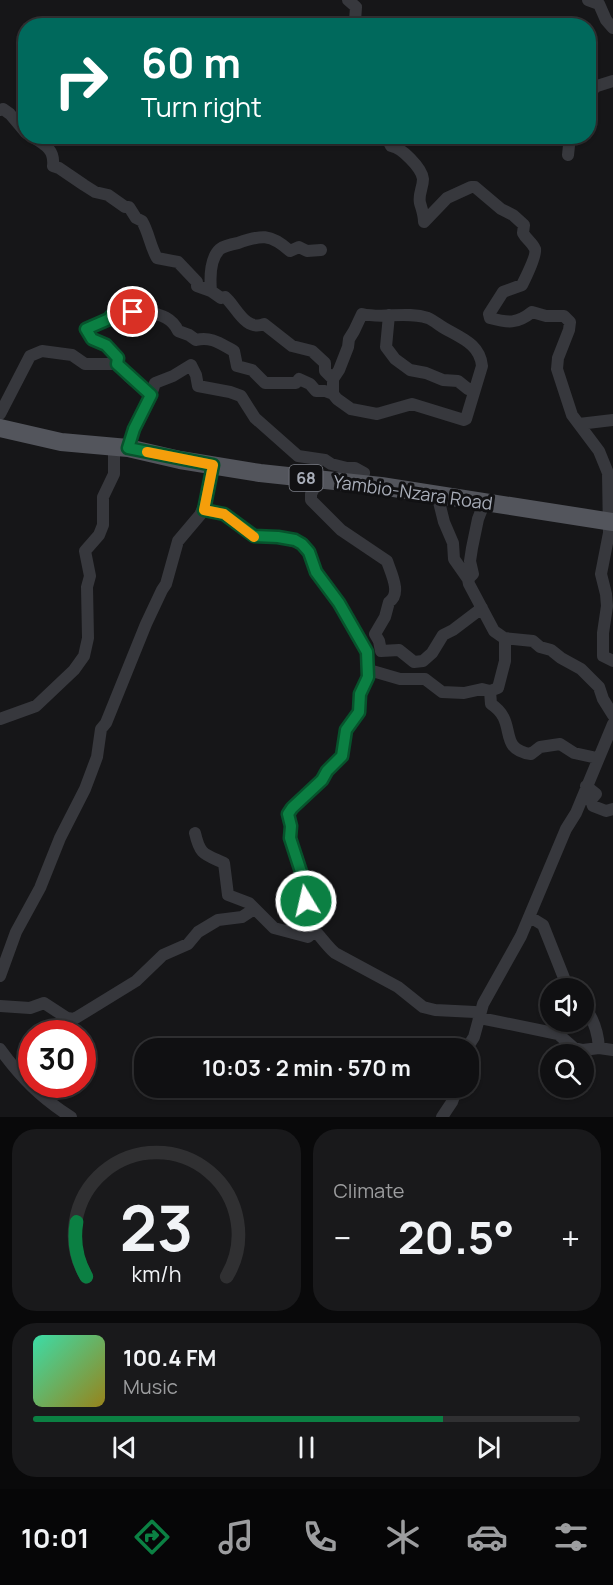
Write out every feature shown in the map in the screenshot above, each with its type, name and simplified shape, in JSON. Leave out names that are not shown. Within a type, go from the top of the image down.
[{"type":"main road","name":"Yambio-Nzara Road","points":[[0,428],[61,442],[121,448],[260,473],[437,494],[611,522]]},
{"type":"street","points":[[348,0],[356,7],[355,18]]},
{"type":"street","points":[[588,0],[599,4],[606,20],[613,28]]},
{"type":"street","points":[[596,87],[613,81]]},
{"type":"street","points":[[0,110],[3,109],[10,114],[18,124]]},
{"type":"street","points":[[43,144],[54,157],[53,166],[95,192],[108,195],[124,207],[129,207],[133,215],[142,221],[146,228],[157,258],[178,262],[197,286],[230,301],[234,310],[250,324],[259,326],[264,324],[292,346],[312,351],[325,363],[326,371],[333,380]]},
{"type":"street","points":[[390,144],[404,151],[419,168],[423,177],[419,193],[424,222],[448,198],[475,187],[524,225],[523,233],[536,251],[535,257],[522,285],[503,292],[489,314],[490,318],[505,323],[514,322],[532,312],[546,316],[564,316],[570,322],[558,358],[557,369],[572,415],[599,451],[608,473],[611,522],[601,574],[607,606],[603,633],[603,656],[613,661]]},
{"type":"street","points":[[568,155],[569,144]]},
{"type":"street","points":[[211,291],[211,273],[216,256],[220,249],[230,245],[255,236],[265,236],[283,244],[290,251],[299,247],[307,251],[321,250]]},
{"type":"street","points":[[117,364],[118,358],[106,345],[92,339],[86,329],[111,316],[124,319],[138,309],[163,314],[176,326],[178,331],[196,340],[206,338],[223,344],[234,351],[237,366],[252,370],[265,383],[296,384],[299,379],[310,384],[316,391],[333,394],[351,409],[360,411],[377,414],[412,404],[464,420],[482,366],[482,358],[470,342],[428,318],[389,315],[376,317],[362,314],[349,339],[348,347],[333,380],[333,394]]},
{"type":"street","points":[[389,315],[386,347],[395,359],[410,370],[443,380],[458,381],[468,389],[474,390]]},
{"type":"street","points":[[0,414],[30,356],[42,351],[72,355],[85,364],[117,364],[151,395]]},
{"type":"street","points":[[0,719],[36,706],[74,670],[84,656],[88,638],[87,591],[90,576],[85,551],[99,535],[103,525],[103,497],[114,474],[121,448],[134,429],[155,383],[191,365],[198,386],[241,396],[255,418],[298,456],[325,460],[346,468],[355,468],[364,473],[361,484]]},
{"type":"street","points":[[579,424],[613,420]]},
{"type":"street","points":[[0,976],[16,932],[40,888],[60,838],[85,789],[97,757],[101,729],[106,723],[146,624],[166,584],[178,540],[200,515],[204,506],[213,465]]},
{"type":"street","points":[[319,479],[311,494],[311,500],[341,530],[387,561],[396,593],[375,634],[380,641],[380,650],[399,650],[414,662],[418,672],[425,676],[425,679],[442,692],[464,693],[482,689],[490,691],[498,688],[504,661],[505,638]]},
{"type":"street","points":[[437,494],[444,522],[453,543],[454,559],[468,579],[494,630],[505,638],[533,641],[581,669],[599,687],[613,715]]},
{"type":"street","points":[[468,579],[473,573],[470,561],[476,527],[486,501]]},
{"type":"street","points":[[204,506],[204,510],[224,514],[254,536],[289,539],[305,547],[316,572],[339,603],[362,642],[368,658],[368,677],[360,694],[359,712],[346,730],[344,750],[340,759],[288,814],[291,826],[290,838],[306,890],[306,910],[313,918],[315,931],[335,953],[396,986],[423,1007],[435,1010],[470,1011],[479,1015],[480,1018],[502,1024],[558,1034],[574,1048],[613,1050]]},
{"type":"street","points":[[414,662],[423,661],[432,653],[443,635],[482,608]]},
{"type":"street","points":[[369,670],[400,679],[425,679]]},
{"type":"street","points":[[490,691],[491,704],[504,717],[512,746],[516,750],[531,754],[540,747],[560,744],[574,753],[597,758]]},
{"type":"street","points":[[473,1038],[479,1015],[530,917],[613,724]]},
{"type":"street","points":[[586,786],[596,794],[591,800],[593,806],[606,811],[613,809]]},
{"type":"street","points":[[195,833],[201,851],[206,856],[224,863],[228,895],[249,903],[274,928],[308,937],[315,931]]},
{"type":"street","points":[[0,1006],[30,1008],[44,1003],[67,1018],[74,1019],[136,981],[163,955],[188,944],[198,932],[218,920],[242,917],[254,909]]},
{"type":"street","points":[[530,917],[543,924],[564,978]]},
{"type":"street","points":[[594,1022],[599,1048]]},
{"type":"street","points":[[0,1049],[47,1102],[71,1117]]},
{"type":"street","points":[[442,1117],[453,1098]]},
{"type":"slow traffic","points":[[147,452],[213,465],[204,510],[224,514],[254,537]]},
{"type":"route","points":[[133,312],[124,319],[111,316],[86,329],[92,339],[106,345],[118,358],[117,364],[128,376],[151,395],[134,429],[128,448],[213,465],[204,510],[224,514],[254,536],[278,537],[295,540],[302,544],[309,552],[316,572],[339,603],[367,652],[368,677],[360,694],[359,712],[346,730],[342,756],[288,814],[291,826],[290,838],[303,878],[306,901]]}]
